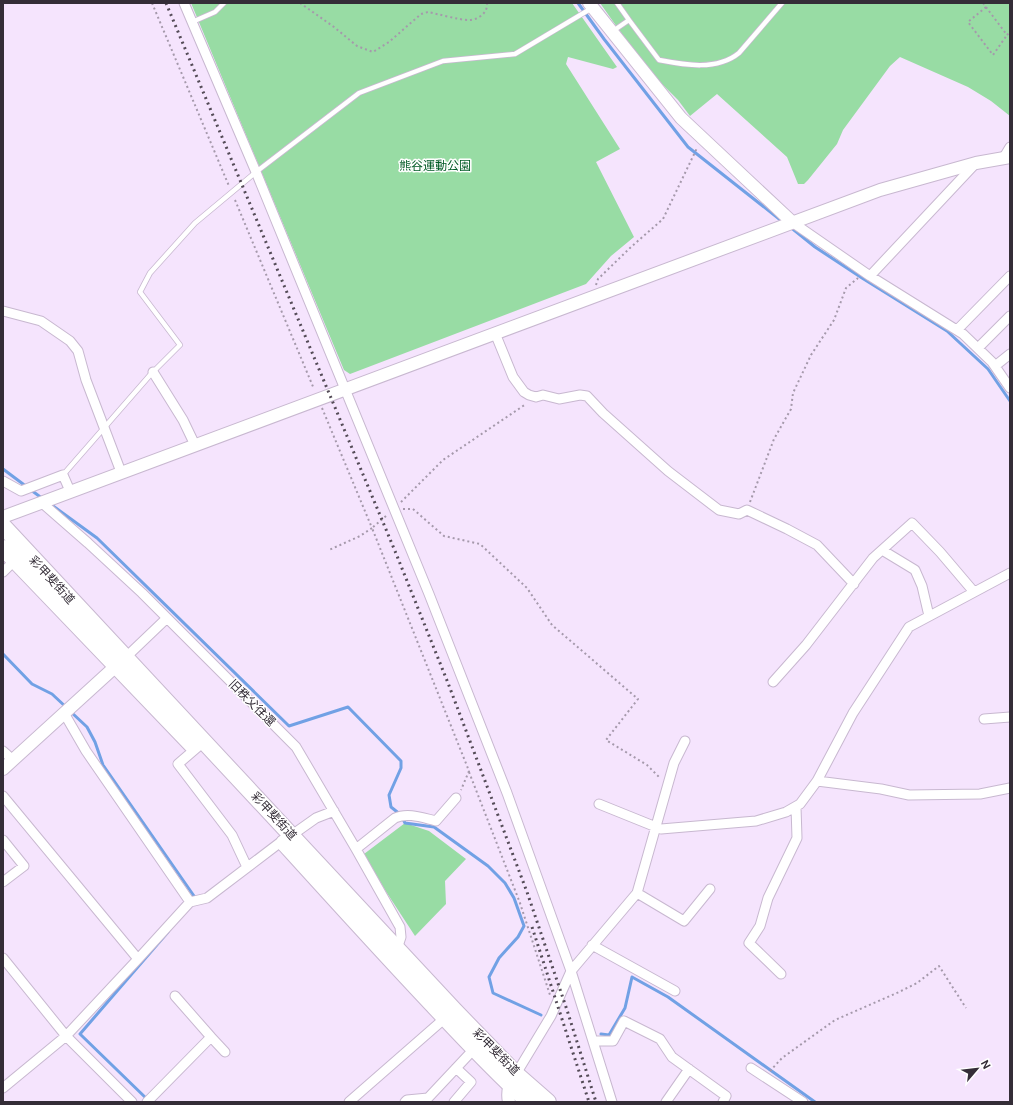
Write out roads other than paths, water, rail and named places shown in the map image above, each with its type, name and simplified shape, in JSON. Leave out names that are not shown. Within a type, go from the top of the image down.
[{"type":"highway","name":"彩甲斐街道","points":[[3,526],[20,555],[287,838],[397,949],[513,1079],[529,1102]]},
{"type":"highway","name":"彩甲斐街道","points":[[3,548],[20,555]]},
{"type":"highway","name":"彩甲斐街道","points":[[287,838],[474,1049],[513,1079],[548,1102]]},
{"type":"street","points":[[184,3],[256,172],[394,509],[507,793],[571,971],[612,1102]]},
{"type":"street","points":[[591,6],[681,118],[792,222],[867,274],[964,334],[995,366],[1010,388]]},
{"type":"street","points":[[3,517],[880,190],[1008,154]]},
{"type":"street","points":[[867,274],[976,163]]},
{"type":"street","points":[[957,330],[1010,276]]},
{"type":"street","points":[[3,311],[41,321],[70,341],[78,351],[86,380],[121,472]]},
{"type":"street","points":[[978,348],[1010,316]]},
{"type":"street","points":[[495,333],[513,377],[524,392],[536,397],[543,395],[559,399],[580,394],[587,396],[603,413],[668,470],[719,510],[738,514],[747,510],[817,545],[854,584]]},
{"type":"street","points":[[995,366],[1010,354]]},
{"type":"street","points":[[153,372],[183,420],[195,445]]},
{"type":"street","points":[[3,481],[21,491],[63,475],[70,491]]},
{"type":"street","name":"旧秩父往還","points":[[41,502],[168,618],[296,747],[400,927],[401,938],[397,949]]},
{"type":"street","points":[[773,682],[806,646],[873,558],[912,523],[940,552],[974,592]]},
{"type":"street","points":[[882,550],[915,570],[922,586],[929,616]]},
{"type":"street","points":[[3,572],[20,555]]},
{"type":"street","points":[[599,804],[661,829],[756,821],[786,812],[796,807],[800,804],[817,781],[852,713],[909,627],[1010,573]]},
{"type":"street","points":[[3,769],[168,618]]},
{"type":"street","points":[[64,713],[86,751],[190,902]]},
{"type":"street","points":[[984,719],[1010,717]]},
{"type":"street","points":[[509,1102],[507,1093],[513,1079],[551,1016],[571,971],[637,893],[674,763],[685,741]]},
{"type":"street","points":[[200,745],[178,764],[232,835],[246,868]]},
{"type":"street","points":[[3,751],[13,760]]},
{"type":"street","points":[[817,781],[881,789],[909,795],[980,794],[1010,788]]},
{"type":"street","points":[[3,796],[138,959]]},
{"type":"street","points":[[356,849],[395,818],[401,815],[436,821],[456,798]]},
{"type":"street","points":[[781,974],[748,944],[760,926],[768,898],[797,838],[796,807]]},
{"type":"street","points":[[3,1088],[66,1036],[190,902],[207,898],[316,818],[334,811]]},
{"type":"street","points":[[3,840],[24,866],[3,882]]},
{"type":"street","points":[[637,893],[684,921],[710,889]]},
{"type":"street","points":[[592,945],[675,992]]},
{"type":"street","points":[[3,958],[66,1036],[132,1102]]},
{"type":"street","points":[[175,996],[225,1052]]},
{"type":"street","points":[[349,1102],[445,1018]]},
{"type":"street","points":[[593,1041],[613,1041],[624,1021],[660,1039],[672,1057],[726,1096],[722,1102]]},
{"type":"street","points":[[147,1102],[211,1037]]},
{"type":"street","points":[[405,1102],[407,1100],[430,1100],[456,1068],[474,1049]]},
{"type":"street","points":[[454,1102],[472,1082],[456,1068]]},
{"type":"street","points":[[751,1068],[803,1102]]},
{"type":"street","points":[[666,1102],[689,1069]]},
{"type":"lane","points":[[192,22],[215,12],[224,3]]},
{"type":"lane","points":[[617,3],[659,60],[683,65],[715,64],[732,59],[739,53],[782,3]]},
{"type":"lane","points":[[63,475],[153,372],[180,345],[140,292],[150,273],[195,223],[256,172],[359,93],[443,61],[515,54],[579,16],[591,6]]},
{"type":"lane","points":[[612,32],[629,20]]},
{"type":"waterway","points":[[578,3],[688,147],[783,222]]},
{"type":"waterway","points":[[789,226],[815,247],[947,331],[988,369],[1010,401]]},
{"type":"waterway","points":[[3,469],[43,499]]},
{"type":"waterway","points":[[49,503],[97,538],[289,726],[348,707],[401,761],[401,768],[389,795],[391,807],[401,815],[405,823],[434,827],[488,866],[505,883],[514,898],[524,926],[518,937],[499,958],[489,977],[493,993],[541,1015]]},
{"type":"waterway","points":[[3,654],[32,684],[52,694],[67,708]]},
{"type":"waterway","points":[[71,712],[87,727],[95,742],[103,765],[194,896],[192,899]]},
{"type":"waterway","points":[[148,1100],[80,1034],[168,932]]},
{"type":"waterway","points":[[601,1034],[609,1035],[625,1008],[632,977],[668,997],[815,1102]]},
{"type":"railway","points":[[166,3],[395,551],[448,683],[527,892],[596,1102]]},
{"type":"railway","points":[[532,927],[589,1102]]},
{"type":"park label","name":"熊谷運動公園","points":[[435,166]]}]
